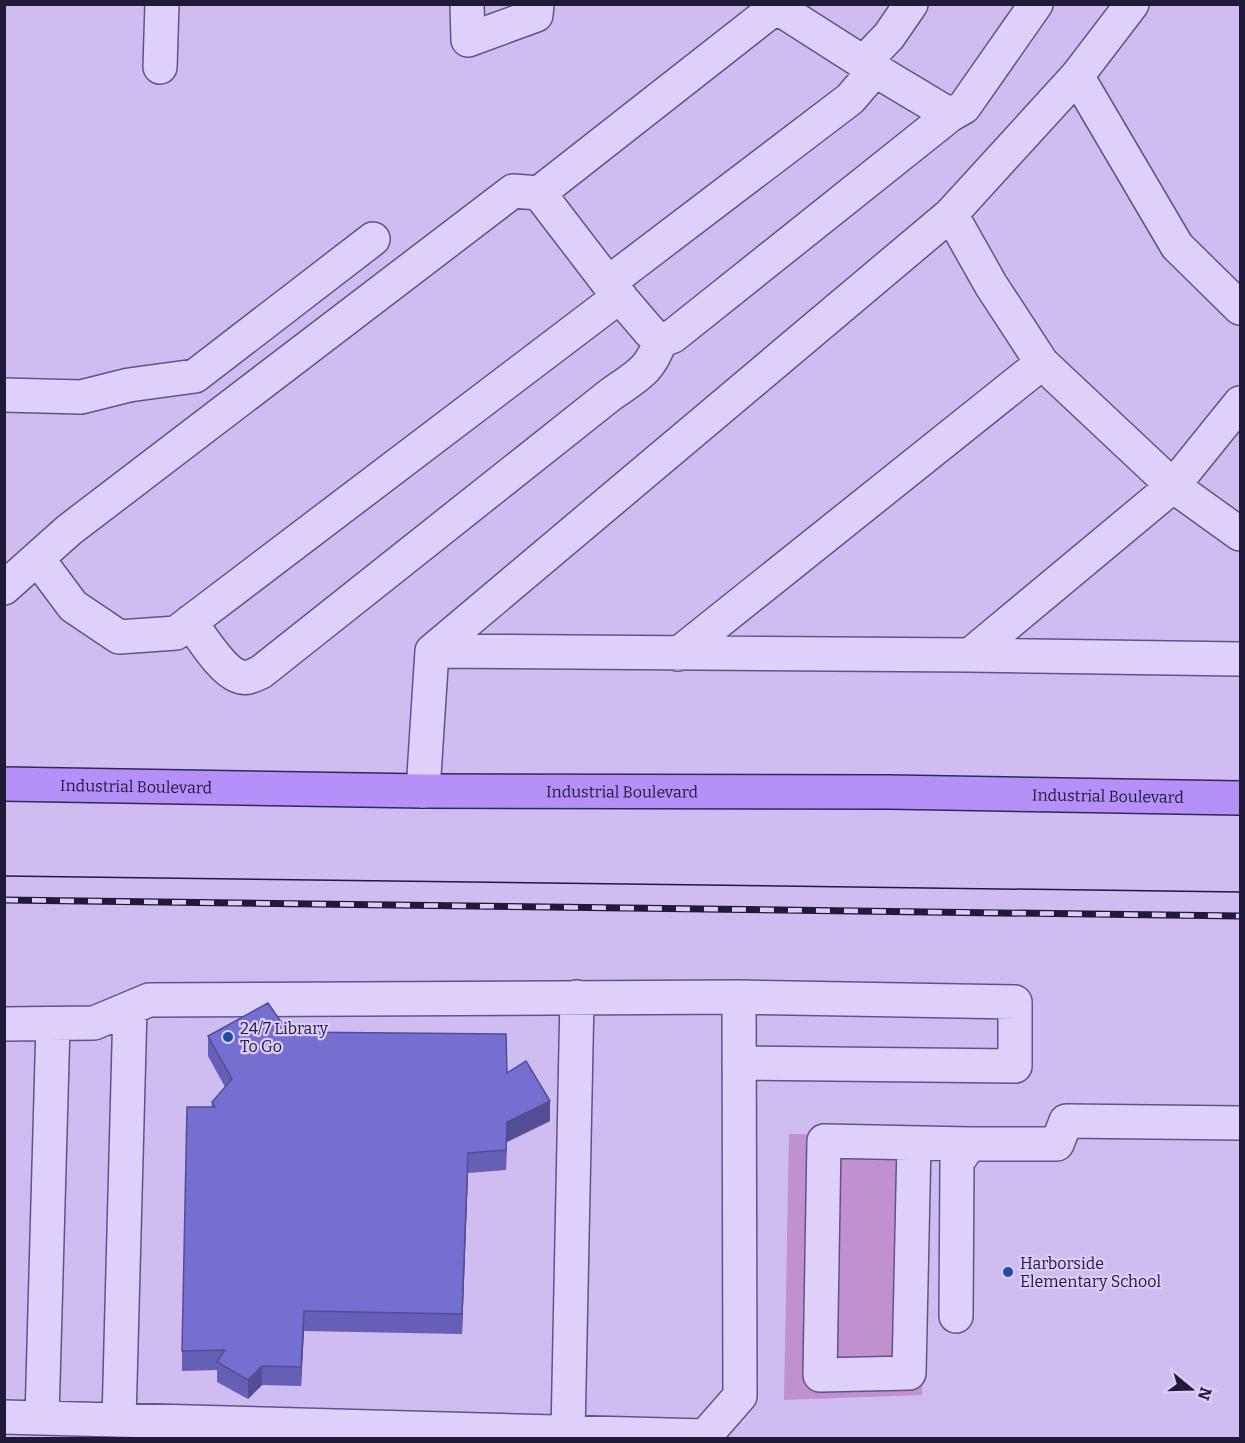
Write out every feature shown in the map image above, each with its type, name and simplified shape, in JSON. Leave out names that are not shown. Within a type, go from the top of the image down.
[{"type":"main road","name":"Industrial Boulevard","points":[[4,784],[423,791],[890,792],[1240,798]]},
{"type":"street","points":[[160,67],[162,4]]},
{"type":"street","points":[[466,4],[468,40],[536,15],[537,4]]},
{"type":"street","points":[[38,559],[73,606],[119,637],[177,633],[614,289],[850,99],[869,66],[911,4]]},
{"type":"street","points":[[660,341],[673,336],[950,115],[964,107],[1036,4]]},
{"type":"street","points":[[423,791],[432,651],[951,214],[1077,76],[1132,4]]},
{"type":"street","points":[[4,588],[69,530],[513,191],[539,193],[779,6],[869,66],[950,115]]},
{"type":"street","points":[[1077,76],[1177,246],[1240,308]]},
{"type":"street","points":[[539,193],[614,289],[660,341]]},
{"type":"street","points":[[951,214],[991,285],[1042,363],[1173,486],[1240,534]]},
{"type":"street","points":[[4,395],[81,397],[129,385],[195,376],[373,239]]},
{"type":"street","points":[[190,622],[222,663],[238,676],[249,678],[261,672],[647,369],[656,355],[660,341]]},
{"type":"street","points":[[678,654],[1042,363]]},
{"type":"street","points":[[970,655],[1173,486],[1240,403]]},
{"type":"street","points":[[432,651],[1240,659]]},
{"type":"street","points":[[568,1433],[577,997]]},
{"type":"street","points":[[4,1417],[705,1436],[740,1396],[739,997]]},
{"type":"street","points":[[4,1024],[94,1023],[149,999],[739,997],[1015,1002],[1015,1066],[739,1063]]},
{"type":"street","points":[[119,1420],[130,1008]]},
{"type":"street","points":[[42,1418],[53,1024]]},
{"type":"street","points":[[914,1143],[909,1373],[820,1375],[824,1141],[1057,1144],[1066,1121],[1240,1123]]},
{"type":"street","points":[[956,1316],[957,1162],[970,1144]]},
{"type":"shaded area","points":[[789,1134],[928,1135],[922,1395],[784,1400]]},
{"type":"building","points":[[268,1003],[288,1032],[506,1034],[507,1073],[526,1061],[550,1101],[507,1122],[506,1150],[468,1153],[462,1314],[304,1311],[301,1367],[262,1366],[248,1380],[217,1362],[225,1350],[182,1351],[187,1107],[215,1107],[212,1102],[232,1079],[208,1036]]},
{"type":"tram line","points":[[4,876],[1240,892]]},
{"type":"railway","points":[[4,900],[1240,916]]},
{"type":"place","name":"24/7 Library To Go","points":[[228,1037]]},
{"type":"place","name":"Harborside Elementary School","points":[[1008,1272]]}]
